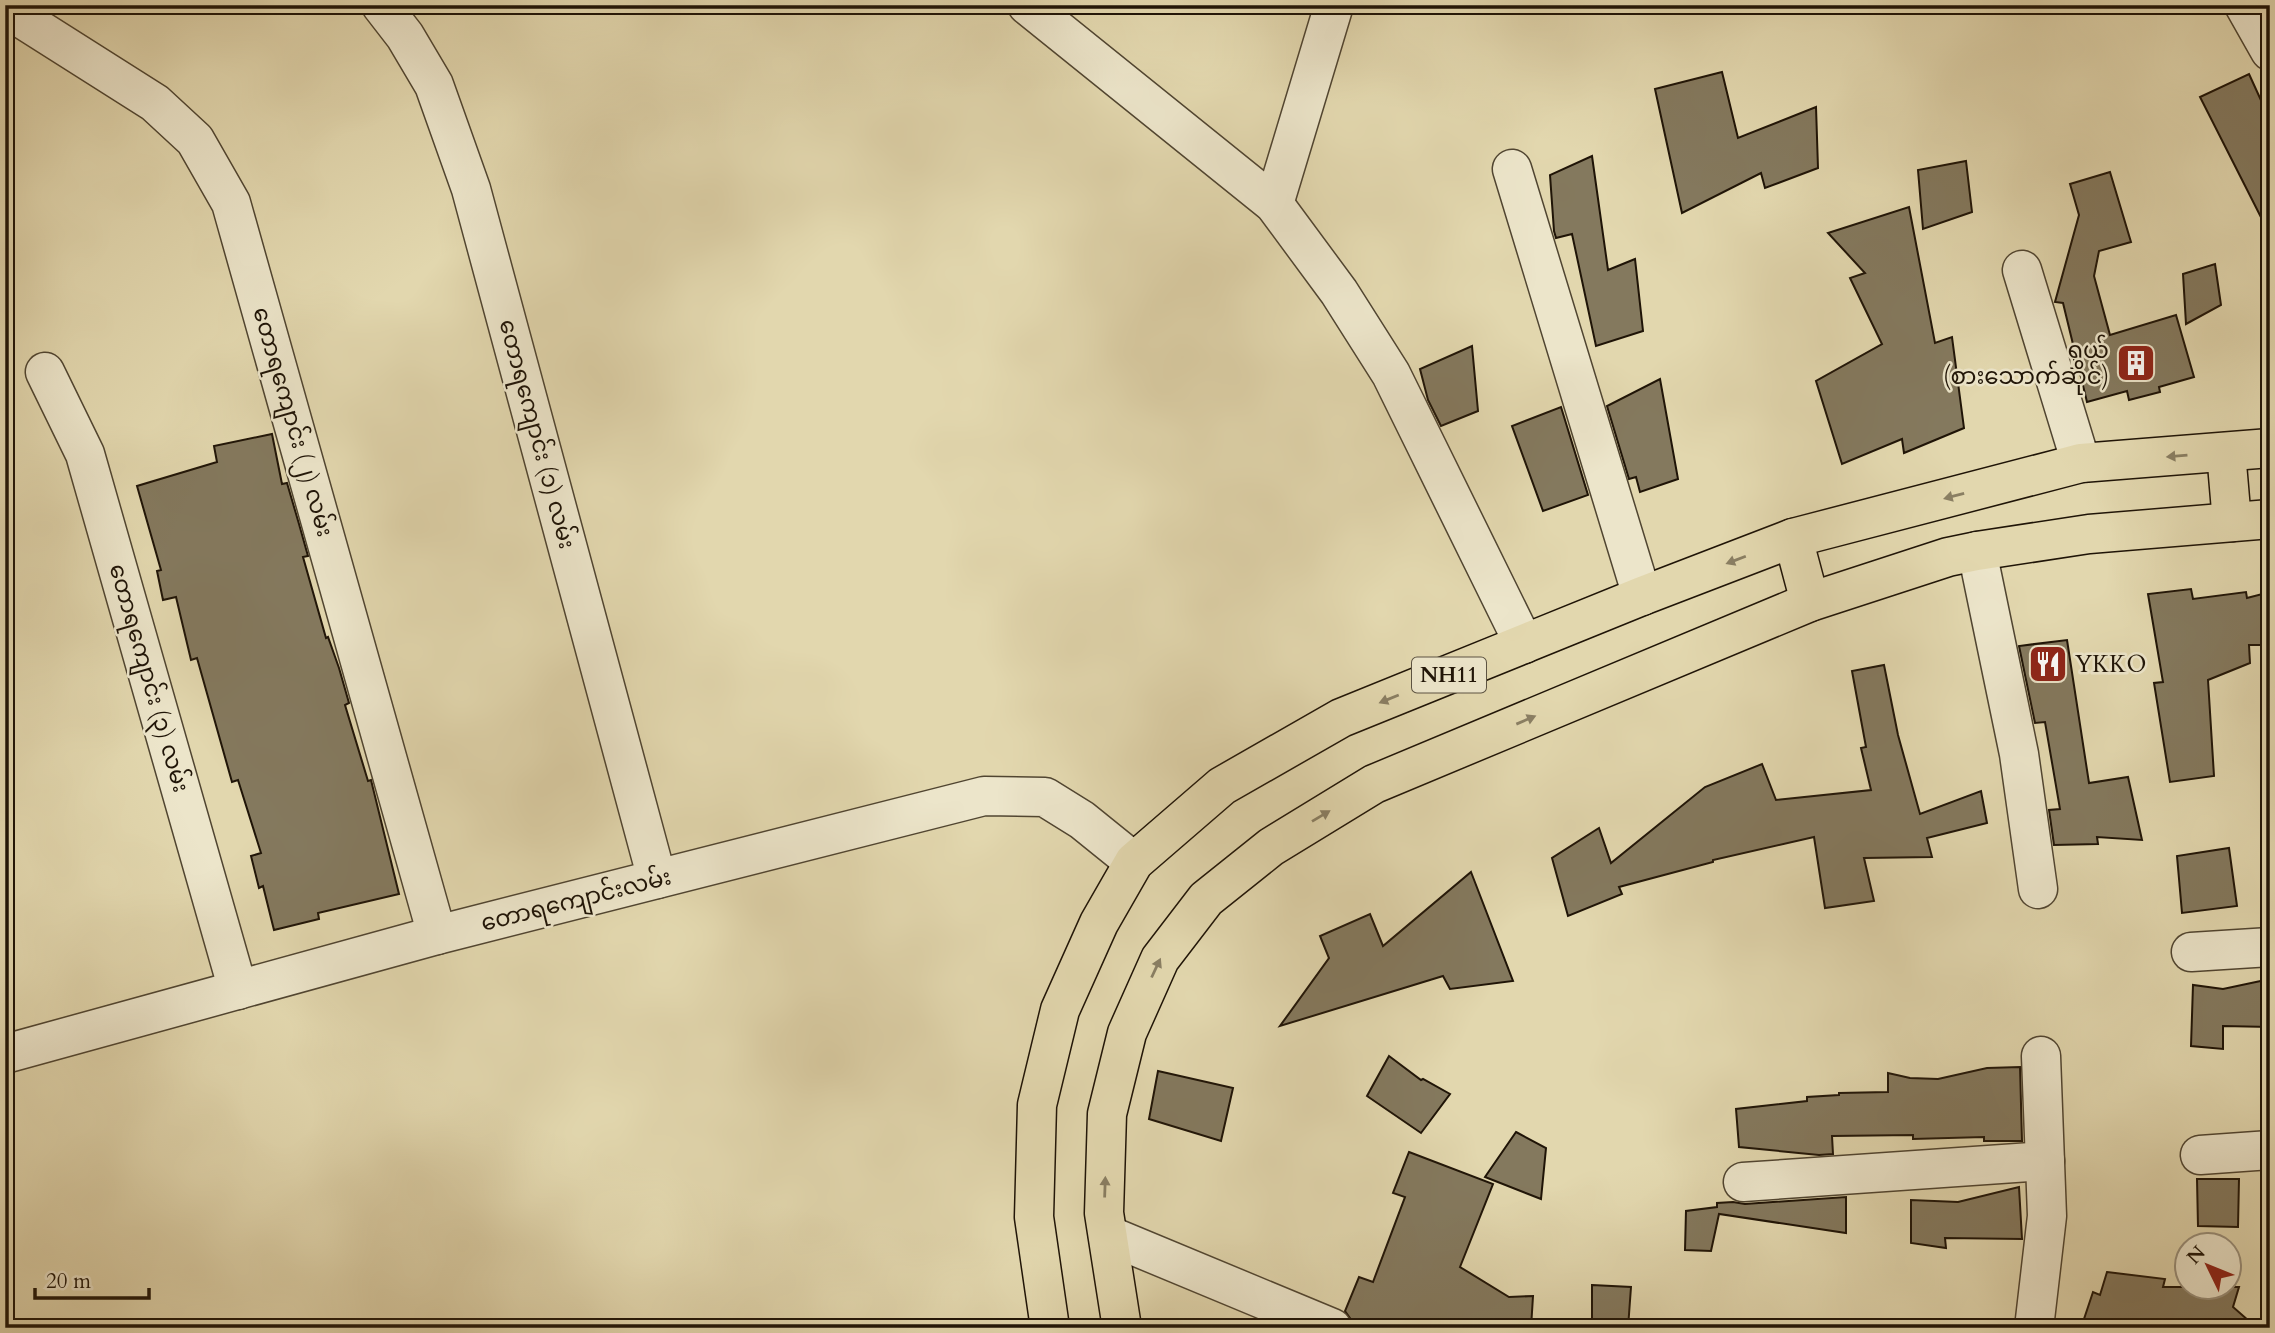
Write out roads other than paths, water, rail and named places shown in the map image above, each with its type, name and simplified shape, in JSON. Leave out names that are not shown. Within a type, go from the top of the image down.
[{"type":"main road","name":"NH11","points":[[1050,1328],[1034,1217],[1037,1105],[1060,1010],[1099,923],[1133,862],[1222,786],[1340,719],[1642,596],[1793,538],[2081,463],[2270,448]]},
{"type":"main road","points":[[2226,452],[2232,522]]},
{"type":"main road","points":[[1122,1328],[1104,1213],[1107,1114],[1127,1033],[1160,959],[1206,899],[1271,847],[1374,784],[1810,601],[1948,557],[1977,551],[2089,534],[2270,519]]},
{"type":"main road","points":[[1793,538],[1810,601]]},
{"type":"street","name":"တောရကျောင်း (၁) လမ်း","points":[[381,5],[405,36],[434,85],[471,189],[657,879]]},
{"type":"street","points":[[1027,5],[1274,204],[1339,292],[1391,374],[1524,644]]},
{"type":"street","points":[[1274,204],[1334,5]]},
{"type":"street","points":[[2244,5],[2270,51]]},
{"type":"street","name":"တောရကျောင်း (၂) လမ်း","points":[[5,8],[155,103],[195,141],[231,204],[437,935]]},
{"type":"street","points":[[1512,169],[1642,596]]},
{"type":"street","points":[[2022,270],[2081,463]]},
{"type":"street","name":"တောရကျောင်း (၃) လမ်း","points":[[45,372],[85,454],[238,990]]},
{"type":"street","points":[[1977,551],[2019,754],[2038,889]]},
{"type":"street","name":"တောရကျောင်းလမ်း","points":[[5,1054],[437,935],[984,796],[1045,797],[1082,820],[1133,862]]},
{"type":"street","points":[[2191,952],[2270,947]]},
{"type":"street","points":[[2034,1328],[2047,1216],[2041,1056]]},
{"type":"street","points":[[2200,1155],[2270,1150]]},
{"type":"street","points":[[1743,1182],[2045,1161]]},
{"type":"street","points":[[1108,1236],[1332,1328]]},
{"type":"place","name":"ရှယ် (စားသောက်ဆိုင်)","points":[[2136,363]]},
{"type":"place","name":"YKKO","points":[[2048,664]]}]
